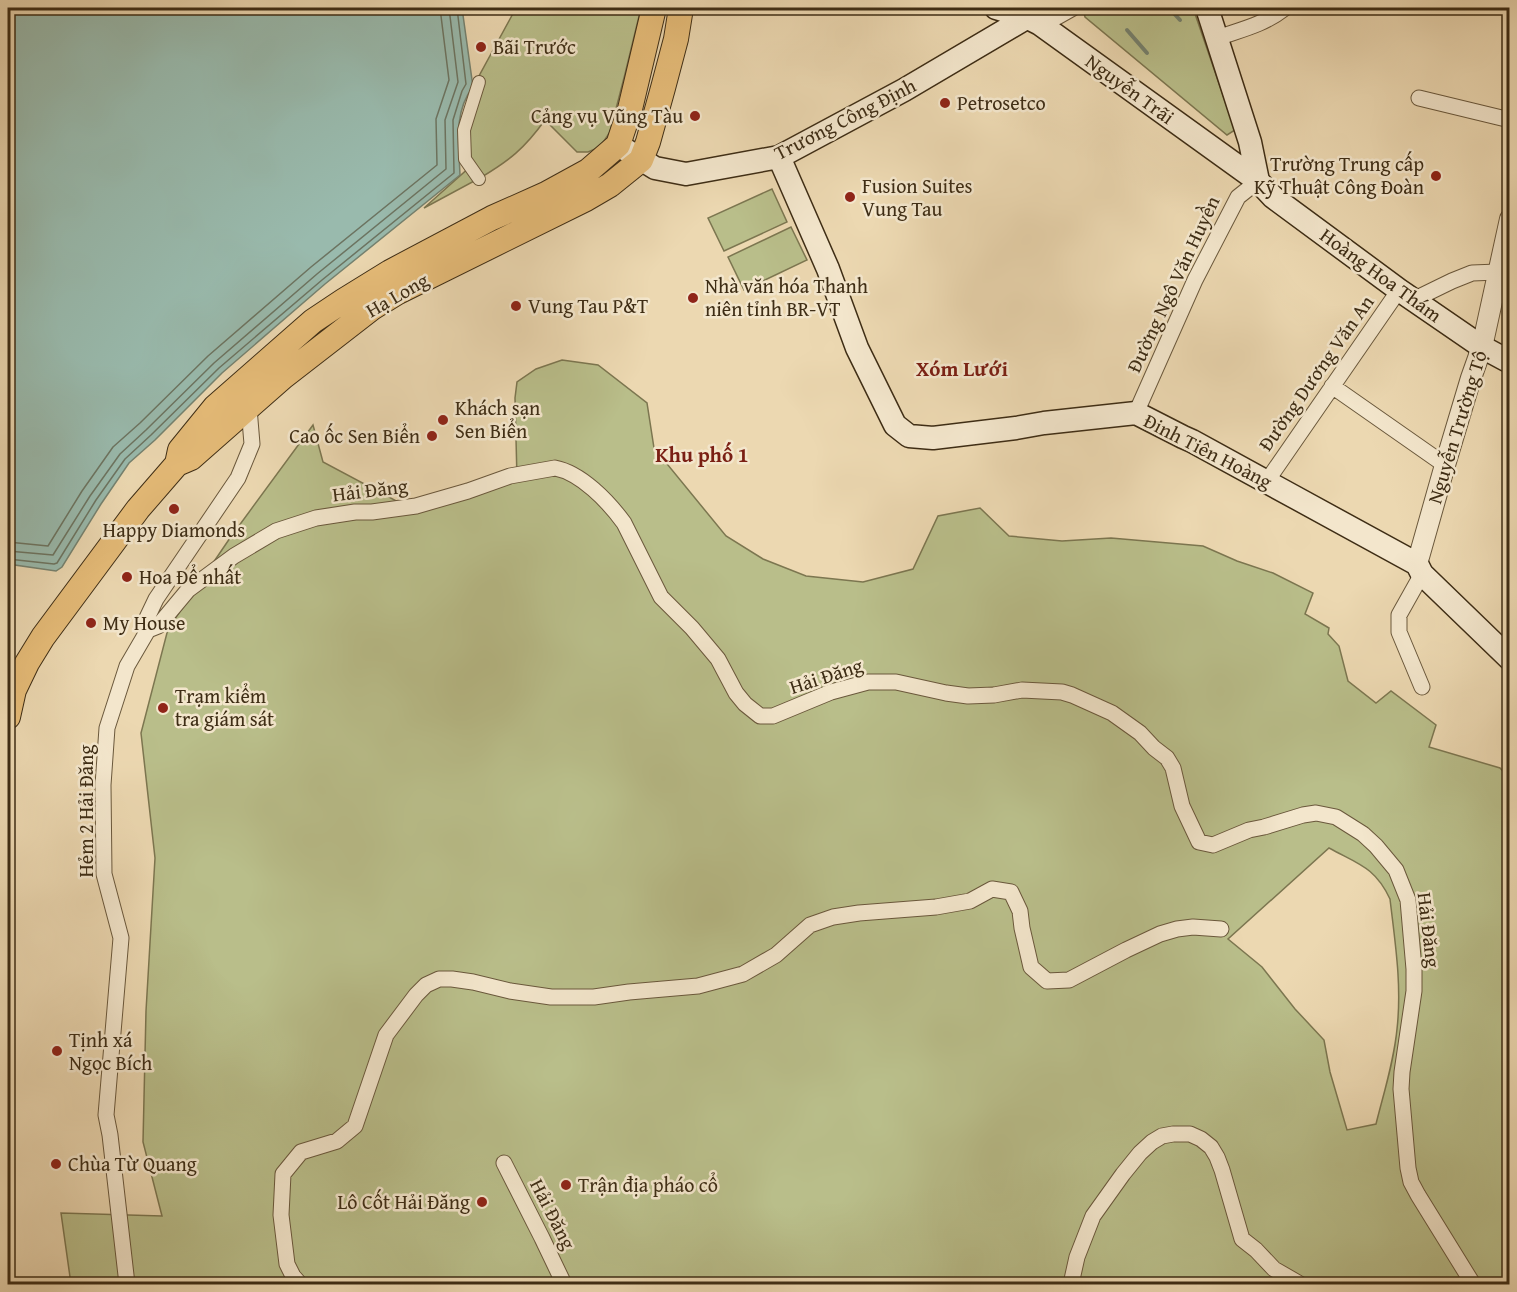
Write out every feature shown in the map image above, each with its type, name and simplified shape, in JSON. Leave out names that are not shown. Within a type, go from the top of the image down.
[{"type":"main road","points":[[618,145],[630,109],[654,8]]},
{"type":"main road","points":[[641,160],[676,39],[681,8]]},
{"type":"main road","name":"Nguyễn Trãi","points":[[996,8],[1034,11],[1040,24],[1258,181]]},
{"type":"main road","points":[[1207,8],[1250,142],[1258,181]]},
{"type":"main road","name":"Trương Công Định","points":[[618,145],[655,168],[686,174],[780,157],[904,90],[1034,11]]},
{"type":"main road","name":"Hạ Long","points":[[379,291],[390,272],[588,171],[618,145]]},
{"type":"main road","name":"Đinh Tiên Hoàng","points":[[780,157],[828,269],[857,348],[895,425],[909,436],[933,438],[1044,423],[1136,414],[1267,481],[1419,569],[1509,659]]},
{"type":"main road","name":"Hạ Long","points":[[8,717],[14,690],[43,637],[138,509],[177,464],[180,450],[215,407],[242,399],[313,321],[379,291],[398,291],[586,199],[610,185],[641,160]]},
{"type":"main road","name":"Hoàng Hoa Thám","points":[[1258,181],[1273,197],[1406,295],[1509,362]]},
{"type":"street","points":[[1034,11],[1057,17],[1073,8]]},
{"type":"street","points":[[1217,38],[1264,22],[1285,8]]},
{"type":"street","points":[[479,82],[464,130],[465,159],[479,179]]},
{"type":"street","points":[[1419,98],[1509,120]]},
{"type":"street","name":"Đường Ngô Văn Huyền","points":[[1136,414],[1195,280],[1227,218],[1238,197],[1258,181]]},
{"type":"street","name":"Nguyễn Trường Tộ","points":[[1419,569],[1445,465],[1482,346],[1509,219]]},
{"type":"street","points":[[1406,295],[1472,273],[1498,272]]},
{"type":"street","name":"Đường Dương Văn An","points":[[1267,481],[1332,386],[1406,295]]},
{"type":"street","points":[[1332,386],[1445,465]]},
{"type":"street","points":[[148,630],[146,621],[156,599],[238,478],[252,444],[242,399]]},
{"type":"street","name":"Hải Đăng","points":[[148,630],[158,626],[188,590],[234,556],[276,531],[316,518],[416,506],[510,476],[555,468],[562,469],[587,484],[617,514],[624,523],[661,597],[692,628],[718,659],[736,693],[760,716],[773,716],[831,692],[868,682],[896,682],[968,696],[994,695],[1022,690],[1062,692],[1086,700],[1112,713],[1140,733],[1167,758],[1173,768],[1182,806],[1199,842],[1213,845],[1249,830],[1303,815],[1316,813],[1336,817],[1363,834],[1376,846],[1396,870],[1408,900],[1414,992],[1401,1089],[1408,1168],[1411,1182],[1418,1195],[1473,1284]]},
{"type":"street","points":[[1419,569],[1399,615],[1399,632],[1422,687]]},
{"type":"street","name":"Hẻm 2 Hải Đăng","points":[[127,1284],[106,1115],[121,938],[104,874],[104,785],[107,728],[126,666],[148,630]]},
{"type":"street","points":[[300,1284],[287,1264],[281,1215],[283,1174],[301,1152],[337,1141],[355,1126],[386,1035],[416,995],[426,985],[439,979],[474,982],[510,991],[551,996],[594,997],[698,986],[743,974],[776,955],[810,925],[833,917],[936,907],[970,901],[992,890],[1011,892],[1020,911],[1031,967],[1047,981],[1069,980],[1160,934],[1193,927],[1221,929]]},
{"type":"street","points":[[1071,1284],[1077,1257],[1093,1216],[1140,1153],[1162,1136],[1173,1134],[1190,1134],[1211,1147],[1222,1170],[1242,1239],[1274,1269],[1300,1284]]},
{"type":"street","name":"Hải Đăng","points":[[504,1163],[564,1284]]},
{"type":"green space","points":[[516,8],[641,8],[610,132],[600,147],[588,152],[577,152],[545,120],[516,153],[480,178],[470,164],[469,141],[473,87]]},
{"type":"green space","points":[[1083,8],[1193,8],[1235,130],[1227,135],[1085,17]]},
{"type":"green space","points":[[470,167],[478,179],[424,208]]},
{"type":"green space","points":[[772,189],[787,222],[724,251],[708,218]]},
{"type":"green space","points":[[791,227],[807,260],[744,290],[728,257]]},
{"type":"green space","points":[[562,360],[598,365],[647,403],[654,448],[726,536],[763,559],[806,576],[863,582],[913,569],[938,516],[980,508],[1009,536],[1062,541],[1111,538],[1203,546],[1273,573],[1313,593],[1305,614],[1329,628],[1328,634],[1339,646],[1348,681],[1376,703],[1391,691],[1436,725],[1429,747],[1500,768],[1509,778],[1509,1284],[71,1284],[61,1213],[162,1216],[143,1142],[146,1011],[155,858],[141,733],[168,629],[230,538],[313,425],[323,462],[417,512],[476,496],[517,479],[515,398],[517,382],[536,369]],"holes":[[[1329,848],[1372,873],[1384,888],[1390,899],[1396,947],[1398,980],[1396,1041],[1376,1124],[1347,1130],[1330,1072],[1324,1040],[1295,1009],[1262,967],[1228,939]]]},
{"type":"water","points":[[8,8],[462,8],[473,87],[462,107],[460,118],[458,141],[460,175],[325,284],[222,373],[129,463],[62,567],[56,571],[8,564]]},
{"type":"waterway","points":[[1169,8],[1180,20]]},
{"type":"waterway","points":[[1127,30],[1147,53]]},
{"type":"place","name":"Bãi Trước","points":[[481,47]]},
{"type":"place","name":"Petrosetco","points":[[945,103]]},
{"type":"place","name":"Cảng vụ Vũng Tàu","points":[[695,116]]},
{"type":"place","name":"Trường Trung cấp Kỹ Thuật Công Đoàn","points":[[1436,176]]},
{"type":"place","name":"Fusion Suites Vung Tau","points":[[850,197]]},
{"type":"place","name":"Nhà văn hóa Thanh niên tỉnh BR-VT","points":[[693,298]]},
{"type":"place","name":"Vung Tau P&T","points":[[516,306]]},
{"type":"place","name":"Khách sạn Sen Biển","points":[[443,420]]},
{"type":"place","name":"Cao ốc Sen Biển","points":[[432,436]]},
{"type":"place","name":"Happy Diamonds","points":[[174,509]]},
{"type":"place","name":"Hoa Để nhất","points":[[127,577]]},
{"type":"place","name":"My House","points":[[91,623]]},
{"type":"place","name":"Trạm kiểm tra giám sát","points":[[163,708]]},
{"type":"place","name":"Tịnh xá Ngọc Bích","points":[[57,1051]]},
{"type":"place","name":"Chùa Từ Quang","points":[[56,1164]]},
{"type":"place","name":"Trận địa pháo cổ","points":[[566,1185]]},
{"type":"place","name":"Lô Cốt Hải Đăng","points":[[482,1202]]},
{"type":"district","name":"Xóm Lưới","points":[[962,369]]},
{"type":"district","name":"Khu phố 1","points":[[702,455]]}]
